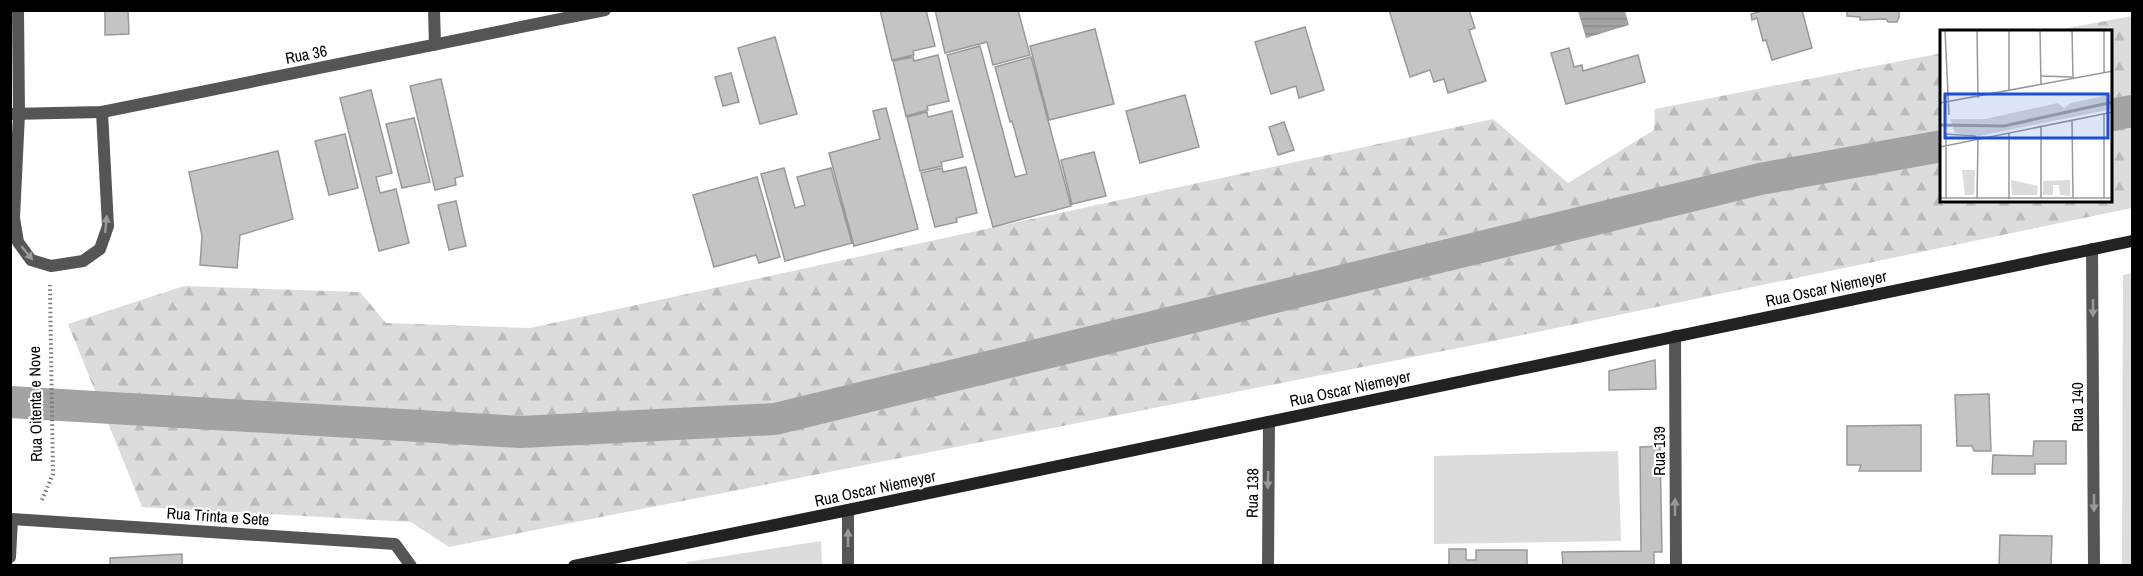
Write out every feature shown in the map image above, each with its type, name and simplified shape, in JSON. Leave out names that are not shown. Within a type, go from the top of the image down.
[{"type":"street","points":[[18,10],[14,218],[18,242],[31,260],[51,266],[83,261],[100,249],[108,226],[102,112]]},
{"type":"street","points":[[434,10],[435,45]]},
{"type":"street","name":"Rua 36","points":[[15,114],[102,112],[605,10]]},
{"type":"street","name":"Rua Oscar Niemeyer","points":[[574,566],[2133,241]]},
{"type":"street","name":"Rua 140","points":[[2092,249],[2094,566]]},
{"type":"street","name":"Rua 139","points":[[1675,336],[1676,566]]},
{"type":"street","name":"Rua 138","points":[[1268,566],[1269,422]]},
{"type":"street","points":[[848,510],[848,566]]},
{"type":"street","points":[[10,557],[12,519]]},
{"type":"street","name":"Rua Trinta e Sete","points":[[12,519],[395,543],[411,566]]},
{"type":"path","name":"Rua Oitenta e Nove","points":[[12,519],[41,502],[53,474],[50,305]]},
{"type":"green space","points":[[2132,16],[2132,208],[1489,342],[449,547],[411,522],[142,507],[68,324],[184,286],[360,292],[386,323],[530,328],[1493,119],[1568,183],[1654,130],[1655,109],[1940,53],[1940,202],[2113,202],[2113,30],[2057,30]]},
{"type":"green space","points":[[2132,273],[2132,565],[2122,566],[2123,275]]},
{"type":"green space","points":[[1618,451],[1621,541],[1434,544],[1434,456]]},
{"type":"green space","points":[[821,541],[822,565],[687,565],[687,562]]},
{"type":"shaded area","points":[[1578,11],[1625,11],[1629,25],[1586,38]]},
{"type":"building","points":[[105,10],[128,10],[129,34],[105,35]]},
{"type":"building","points":[[880,10],[926,10],[935,46],[913,51],[914,55],[892,60]]},
{"type":"building","points":[[935,10],[1018,10],[1030,55],[993,65],[987,42],[945,53]]},
{"type":"building","points":[[1389,10],[1469,10],[1475,28],[1469,30],[1486,81],[1448,93],[1444,79],[1434,82],[1430,70],[1410,77]]},
{"type":"building","points":[[1759,10],[1802,10],[1812,48],[1772,60],[1766,40],[1763,41],[1757,18],[1752,20],[1751,14]]},
{"type":"building","points":[[1847,10],[1899,10],[1899,17],[1897,22],[1888,22],[1886,19],[1860,20],[1860,17],[1847,16]]},
{"type":"building","points":[[1305,27],[1324,90],[1299,98],[1296,86],[1271,94],[1255,42]]},
{"type":"building","points":[[1095,29],[1114,104],[1049,120],[1030,46]]},
{"type":"building","points":[[775,37],[797,114],[760,124],[738,48]]},
{"type":"building","points":[[980,46],[1015,177],[1027,174],[995,67],[1031,57],[1071,206],[993,227],[947,55]]},
{"type":"building","points":[[1569,48],[1574,67],[1582,65],[1583,71],[1638,55],[1645,82],[1566,104],[1551,53]]},
{"type":"building","points":[[938,55],[949,101],[927,106],[928,110],[906,116],[893,61],[913,57],[914,61]]},
{"type":"building","points":[[731,73],[739,102],[723,106],[715,77]]},
{"type":"building","points":[[441,79],[463,176],[455,178],[456,185],[435,190],[410,86]]},
{"type":"building","points":[[371,90],[392,173],[376,177],[380,193],[396,189],[409,243],[379,251],[340,98]]},
{"type":"building","points":[[1185,95],[1199,147],[1140,163],[1126,111]]},
{"type":"building","points":[[886,108],[918,229],[854,246],[829,153],[880,139],[873,111]]},
{"type":"building","points":[[952,111],[963,157],[941,162],[942,166],[920,171],[907,117],[927,112],[928,117]]},
{"type":"building","points":[[414,118],[430,182],[402,188],[386,124]]},
{"type":"building","points":[[1284,122],[1294,150],[1278,155],[1269,127]]},
{"type":"building","points":[[345,134],[358,188],[329,195],[315,141]]},
{"type":"building","points":[[278,151],[293,219],[240,235],[237,268],[200,265],[202,236],[189,172]]},
{"type":"building","points":[[1094,152],[1106,196],[1072,204],[1061,160]]},
{"type":"building","points":[[966,167],[977,213],[956,218],[957,222],[935,227],[921,173],[942,168],[943,172]]},
{"type":"building","points":[[784,168],[795,208],[805,205],[797,177],[831,168],[852,243],[785,261],[761,174]]},
{"type":"building","points":[[757,177],[780,257],[759,263],[756,255],[714,267],[693,195]]},
{"type":"building","points":[[456,201],[466,246],[449,250],[438,205]]},
{"type":"building","points":[[1655,360],[1656,389],[1609,390],[1609,371]]},
{"type":"building","points":[[1989,394],[1991,451],[1974,451],[1972,446],[1957,446],[1955,395]]},
{"type":"building","points":[[1921,425],[1921,471],[1859,471],[1861,465],[1847,465],[1847,426]]},
{"type":"building","points":[[2034,441],[2066,441],[2066,464],[2035,464],[2035,474],[1992,474],[1993,455],[2033,456]]},
{"type":"building","points":[[1660,446],[1662,552],[1654,552],[1654,566],[1563,566],[1562,552],[1641,551],[1640,447]]},
{"type":"building","points":[[2000,535],[2052,536],[2051,566],[1999,566]]},
{"type":"building","points":[[1449,549],[1466,549],[1466,560],[1476,560],[1476,550],[1527,550],[1527,566],[1449,566]]},
{"type":"building","points":[[182,554],[182,566],[110,566],[110,558]]},
{"type":"waterway","points":[[2113,115],[2132,111]]},
{"type":"waterway","points":[[10,402],[521,432],[775,419],[1760,179],[1940,146]]}]
